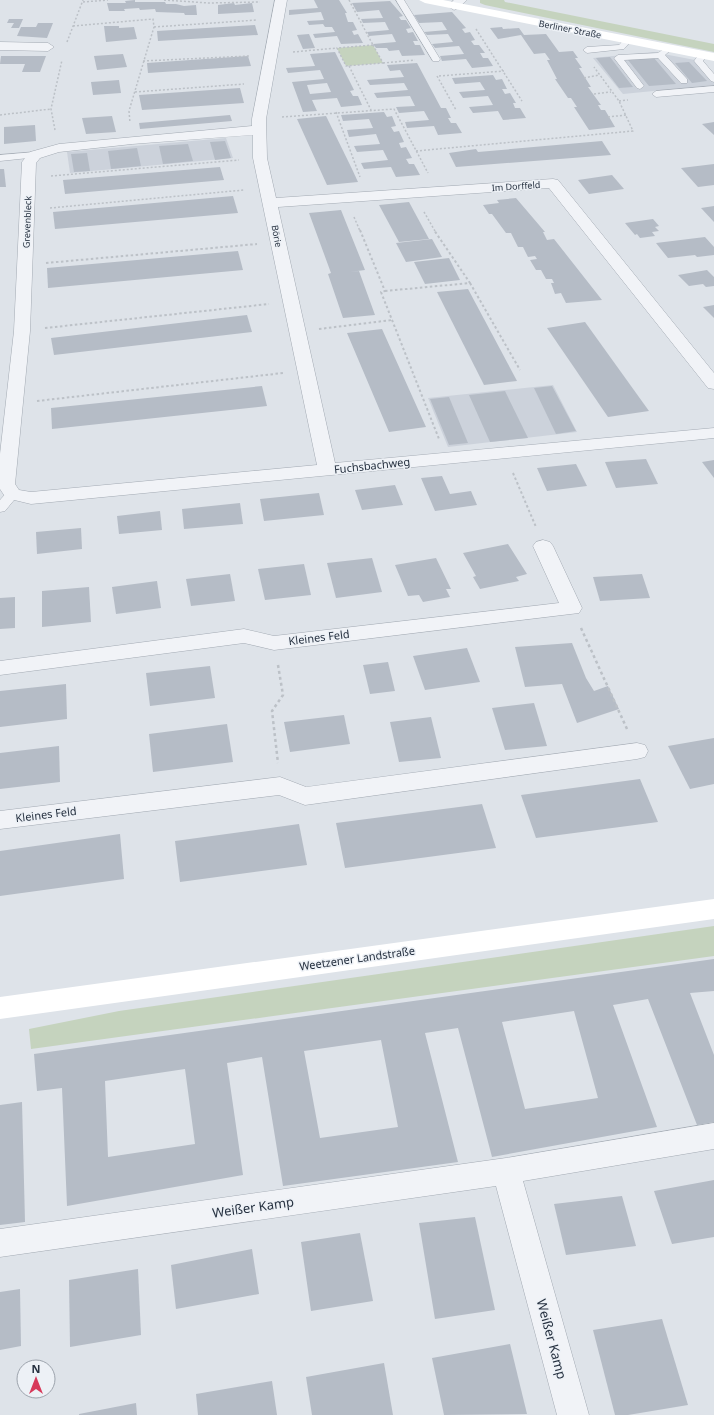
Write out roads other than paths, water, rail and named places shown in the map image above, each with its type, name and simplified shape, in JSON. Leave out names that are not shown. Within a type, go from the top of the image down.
[{"type":"main road","name":"Berliner Straße","points":[[426,0],[459,4],[628,40],[665,52],[708,56]]},
{"type":"main road","name":"Weetzener Landstraße","points":[[0,1008],[714,909]]},
{"type":"street","name":"Börie","points":[[281,0],[259,124],[260,158],[326,470]]},
{"type":"street","points":[[0,46],[48,47]]},
{"type":"street","points":[[35,155],[59,148],[259,124]]},
{"type":"street","name":"Grevenbleck","points":[[12,494],[6,484],[22,330],[26,265],[29,162],[35,155]]},
{"type":"street","name":"Im Dorffeld","points":[[268,195],[346,198],[553,183],[714,384]]},
{"type":"street","name":"Fuchsbachweg","points":[[12,494],[31,498],[714,433]]},
{"type":"street","name":"Kleines Feld","points":[[0,668],[244,636],[274,643],[572,608],[544,546]]},
{"type":"street","name":"Kleines Feld","points":[[0,820],[280,786],[305,796],[637,751]]},
{"type":"street","name":"Weißer Kamp","points":[[0,1242],[506,1171],[714,1136]]},
{"type":"street","name":"Weißer Kamp","points":[[506,1171],[573,1415]]},
{"type":"lane","points":[[400,0],[436,58]]},
{"type":"lane","points":[[587,50],[621,47],[628,40]]},
{"type":"lane","points":[[640,86],[618,58],[665,52],[684,81]]},
{"type":"lane","points":[[708,56],[698,61],[714,79]]},
{"type":"lane","points":[[656,94],[714,89]]},
{"type":"lane","points":[[0,158],[35,155]]},
{"type":"lane","points":[[0,508],[4,506],[12,494]]}]
